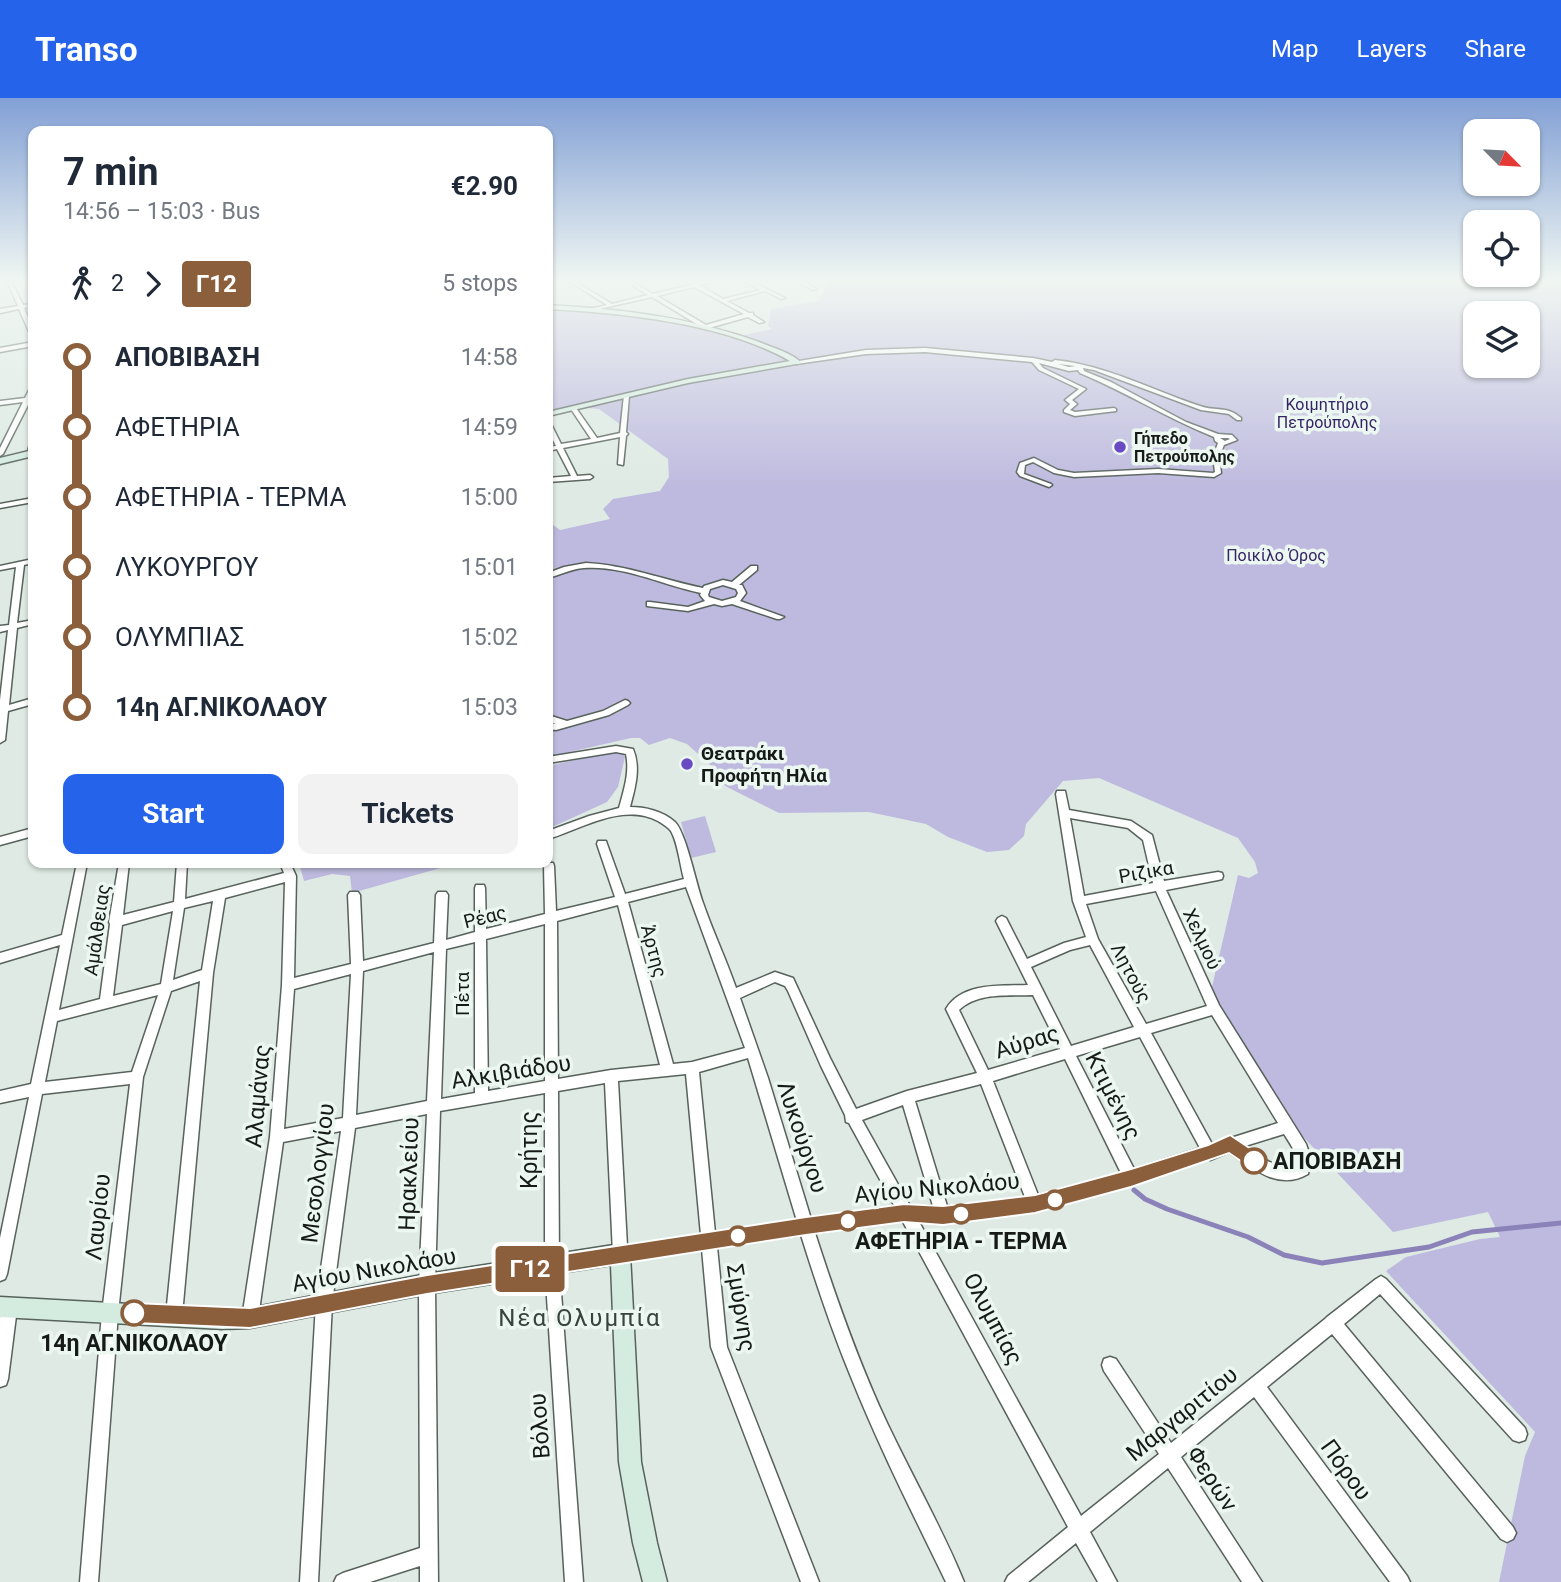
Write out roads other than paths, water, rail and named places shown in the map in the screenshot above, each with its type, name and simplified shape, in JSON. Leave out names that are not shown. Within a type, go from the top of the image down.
[{"type":"street","points":[[766,348],[785,355],[795,363]]},
{"type":"street","points":[[553,413],[688,381],[780,365],[887,351],[925,350],[1034,360],[1095,369],[1203,409],[1231,412],[1239,419]]},
{"type":"street","points":[[1034,360],[1041,369],[1083,389],[1070,397],[1068,400],[1074,404],[1066,411],[1075,414],[1114,410]]},
{"type":"street","points":[[1049,485],[1022,475],[1022,464],[1034,460],[1056,472],[1074,475],[1158,471],[1214,475],[1218,473],[1216,457],[1219,439],[1078,367]]},
{"type":"street","points":[[621,464],[626,396]]},
{"type":"street","points":[[0,403],[28,399]]},
{"type":"street","points":[[0,454],[28,403]]},
{"type":"street","points":[[574,409],[595,440]]},
{"type":"street","points":[[553,434],[575,478]]},
{"type":"street","points":[[553,448],[625,434]]},
{"type":"street","points":[[0,461],[28,455]]},
{"type":"street","points":[[553,480],[590,477]]},
{"type":"street","points":[[0,506],[28,501]]},
{"type":"street","points":[[0,568],[28,562]]},
{"type":"street","points":[[0,740],[20,564]]},
{"type":"street","points":[[553,574],[573,566],[596,565],[704,591],[717,583],[735,584],[754,568]]},
{"type":"street","points":[[735,584],[742,593],[735,602]]},
{"type":"street","points":[[704,591],[706,599],[712,602],[735,602],[780,617]]},
{"type":"street","points":[[650,604],[688,609],[712,602]]},
{"type":"street","points":[[0,629],[28,623]]},
{"type":"street","points":[[3,709],[28,702]]},
{"type":"street","points":[[553,725],[606,713],[625,702]]},
{"type":"street","points":[[553,719],[566,724]]},
{"type":"street","points":[[553,759],[616,749],[630,751],[632,757],[624,810],[553,833]]},
{"type":"street","name":"Λητούς","points":[[1061,794],[1079,901],[1093,940],[1210,1153]]},
{"type":"street","name":"Λυκούργου","points":[[624,810],[644,811],[676,829],[690,882],[733,995],[806,1226],[858,1375],[902,1475],[955,1582]]},
{"type":"street","name":"Χελμού","points":[[1064,813],[1130,825],[1148,838],[1160,888],[1215,1009],[1301,1149],[1303,1169],[1298,1173],[1285,1173],[1267,1168],[1230,1144]]},
{"type":"street","points":[[0,841],[28,833]]},
{"type":"street","name":"Άρτης","points":[[602,844],[621,900],[668,1070]]},
{"type":"street","points":[[0,1273],[81,868]]},
{"type":"street","name":"Αμάλθειας","points":[[106,1002],[123,868]]},
{"type":"street","name":"Λαυρίου","points":[[89,1582],[110,1312],[137,1077],[166,988],[179,906],[182,868]]},
{"type":"street","name":"Κρήτης","points":[[549,868],[552,1266]]},
{"type":"street","points":[[115,922],[220,895],[288,869]]},
{"type":"street","name":"Αλαμάνας","points":[[250,1318],[277,1137],[288,985],[288,869]]},
{"type":"street","name":"Ριζικα","points":[[1079,901],[1218,876]]},
{"type":"street","name":"Ρέας","points":[[288,985],[690,882]]},
{"type":"street","name":"Πέτα","points":[[480,888],[482,1099]]},
{"type":"street","name":"Ηρακλείου","points":[[429,1582],[427,1284],[442,894]]},
{"type":"street","points":[[174,1315],[207,973],[220,895]]},
{"type":"street","name":"Μεσολογγίου","points":[[309,1582],[324,1303],[349,1122],[357,968],[354,895]]},
{"type":"street","name":"Κτιμένης","points":[[1002,921],[1131,1178]]},
{"type":"street","points":[[0,958],[67,938]]},
{"type":"street","points":[[1024,965],[1068,946],[1093,940]]},
{"type":"street","points":[[51,1017],[166,988],[207,973]]},
{"type":"street","name":"Ολυμπίας","points":[[733,995],[775,977],[789,982],[816,1048],[851,1117],[1108,1582]]},
{"type":"street","points":[[1035,1204],[985,1077],[951,1009],[959,1000],[974,995],[1037,990]]},
{"type":"street","name":"Αύρας","points":[[851,1117],[906,1097],[985,1077],[1141,1028],[1215,1009]]},
{"type":"street","name":"Αλκιβιάδου","points":[[277,1137],[434,1106],[611,1076],[692,1068],[751,1052]]},
{"type":"street","name":"Σμύρνης","points":[[692,1068],[719,1348],[810,1582]]},
{"type":"street","points":[[611,1076],[630,1462],[655,1582]]},
{"type":"street","points":[[0,1097],[37,1089],[137,1077]]},
{"type":"street","points":[[906,1097],[943,1216]]},
{"type":"street","name":"Αγίου Νικολάου","points":[[4,1308],[250,1318],[427,1284],[708,1240],[904,1213],[943,1216],[1035,1204],[1131,1178],[1286,1127]]},
{"type":"street","name":"Βόλου","points":[[552,1266],[574,1582]]},
{"type":"street","name":"Μαργαριτίου","points":[[1014,1582],[1381,1284],[1519,1434]]},
{"type":"street","points":[[0,1378],[4,1308]]},
{"type":"street","points":[[1332,1322],[1507,1533]]},
{"type":"street","name":"Φερών","points":[[1110,1365],[1253,1582]]},
{"type":"street","name":"Πόρου","points":[[1255,1385],[1401,1582]]},
{"type":"street","points":[[343,1582],[428,1554]]},
{"type":"waterway","points":[[1134,1190],[1145,1199],[1167,1209],[1248,1237],[1284,1255],[1322,1263],[1429,1247],[1472,1232],[1561,1223]]},
{"type":"place","name":"Γήπεδο Πετρούπολης","points":[[1120,447]]},
{"type":"place","name":"Θεατράκι Προφήτη Ηλία","points":[[687,764]]},
{"type":"place","name":"ΑΠΟΒΙΒΑΣΗ","points":[[1254,1161]]},
{"type":"place","name":"ΑΦΕΤΗΡΙΑ - ΤΕΡΜΑ","points":[[961,1214]]},
{"type":"place","name":"14η ΑΓ.ΝΙΚΟΛΑΟΥ","points":[[134,1313]]},
{"type":"district","name":"Νέα Ολυμπία","points":[[580,1318]]},
{"type":"park label","name":"Κοιμητήριο Πετρούπολης","points":[[1327,413]]},
{"type":"park label","name":"Ποικίλο Όρος","points":[[1276,555]]}]
